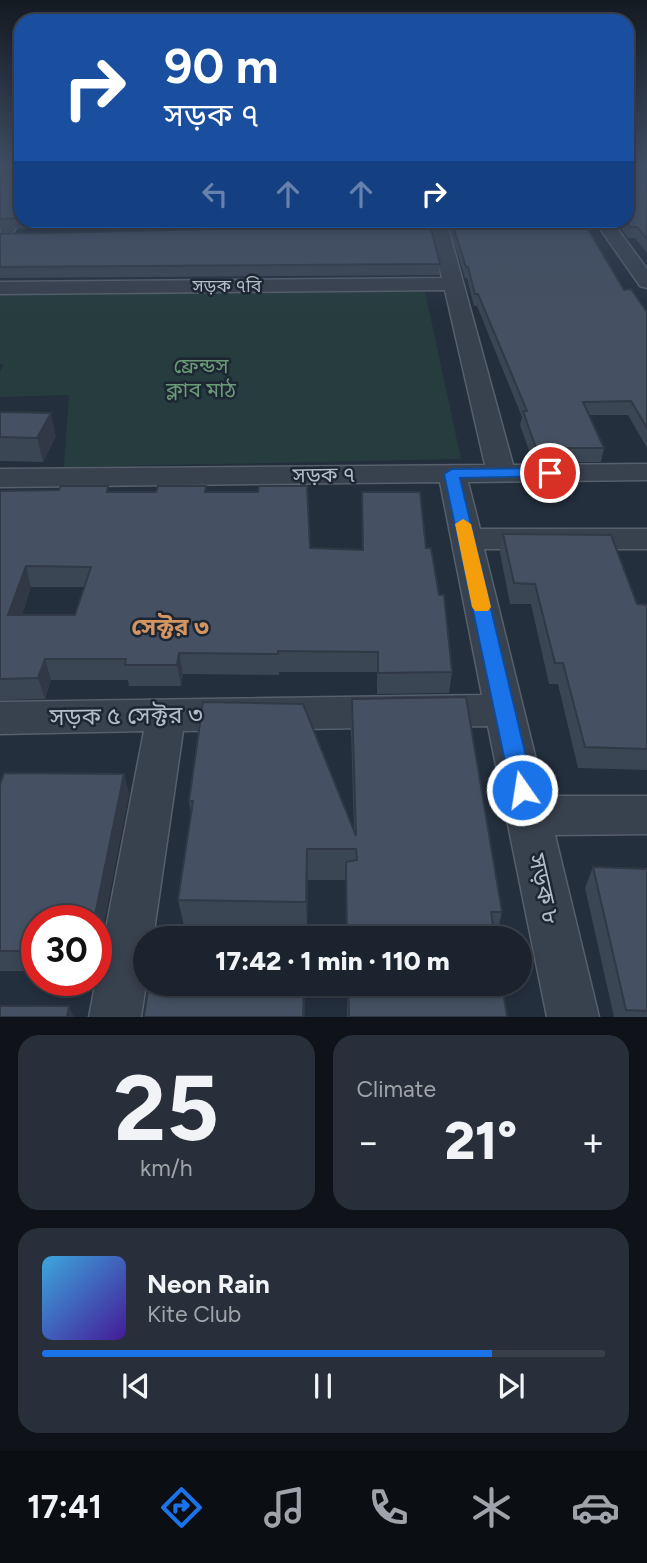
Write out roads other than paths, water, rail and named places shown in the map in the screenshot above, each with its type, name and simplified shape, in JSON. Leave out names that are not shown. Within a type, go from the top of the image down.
[{"type":"street","points":[[0,237],[14,220]]},
{"type":"street","points":[[370,229],[384,228]]},
{"type":"street","points":[[439,228],[501,473]]},
{"type":"street","points":[[608,228],[647,282]]},
{"type":"street","points":[[0,237],[27,237]]},
{"type":"street","name":"সড়ক ৭বি","points":[[0,288],[453,284]]},
{"type":"street","name":"সড়ক ৭","points":[[0,478],[647,472]]},
{"type":"street","name":"সড়ক ৮","points":[[452,474],[573,1017]]},
{"type":"street","points":[[466,539],[647,539]]},
{"type":"street","name":"সড়ক ৫ সেক্টর ৩","points":[[0,718],[505,710]]},
{"type":"street","points":[[115,1017],[166,716]]},
{"type":"street","points":[[528,816],[647,815]]},
{"type":"district","name":"সেক্টর ৩","points":[[170,627]]},
{"type":"park label","name":"ফ্রেন্ডস ক্লাব মাঠ","points":[[201,378]]}]
